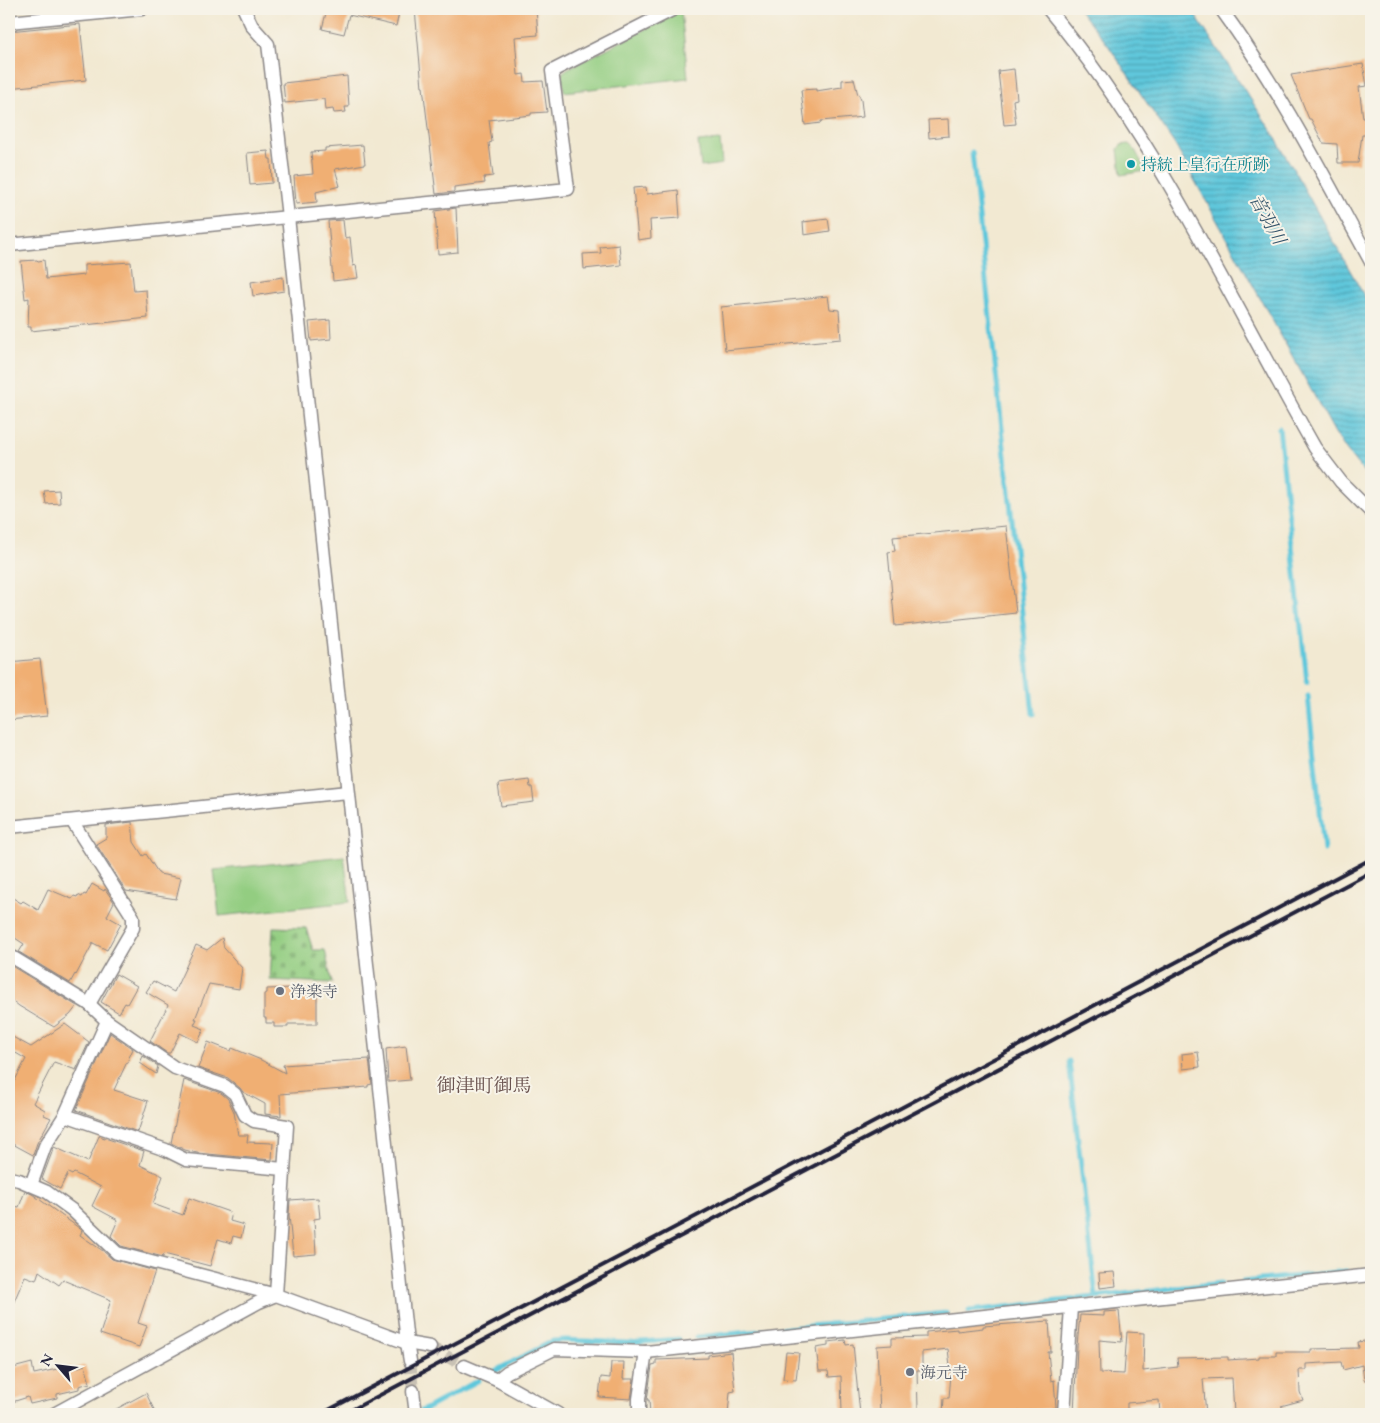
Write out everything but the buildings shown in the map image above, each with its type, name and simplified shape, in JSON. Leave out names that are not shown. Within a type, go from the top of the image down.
[{"type":"street","points":[[9,22],[43,13],[142,9]]},
{"type":"street","points":[[244,9],[252,26],[268,44],[410,1361]]},
{"type":"street","points":[[9,245],[568,189],[552,71],[674,9]]},
{"type":"street","points":[[1048,9],[1102,78],[1145,143],[1181,204],[1315,448],[1341,482],[1371,512]]},
{"type":"street","points":[[1220,9],[1243,40],[1292,118],[1371,262]]},
{"type":"street","points":[[9,828],[348,792]]},
{"type":"street","points":[[72,821],[133,917],[133,928],[89,1004]]},
{"type":"street","points":[[9,955],[89,1004],[108,1021],[175,1068],[226,1086],[235,1094],[245,1115],[254,1121],[287,1126],[276,1295]]},
{"type":"street","points":[[31,1185],[45,1146],[65,1115],[108,1021]]},
{"type":"street","points":[[65,1115],[166,1150],[186,1160],[284,1170]]},
{"type":"street","points":[[9,1178],[47,1192],[72,1210],[117,1253],[276,1295],[407,1343],[430,1347]]},
{"type":"street","points":[[497,1380],[507,1372],[554,1349],[646,1352],[1371,1275]]},
{"type":"street","points":[[54,1414],[251,1306],[276,1295]]},
{"type":"street","points":[[1064,1414],[1071,1307]]},
{"type":"street","points":[[639,1414],[646,1352]]},
{"type":"street","points":[[464,1366],[497,1380],[558,1414]]},
{"type":"street","points":[[414,1391],[416,1414]]},
{"type":"green space","points":[[681,11],[688,78],[564,92],[562,73],[567,69]]},
{"type":"green space","points":[[720,140],[722,164],[701,167],[698,142]]},
{"type":"green space","points":[[1129,144],[1135,150],[1146,171],[1121,175],[1118,149],[1121,145]]},
{"type":"green space","points":[[344,856],[350,902],[219,916],[214,870]]},
{"type":"green space","points":[[273,927],[306,928],[313,950],[325,950],[332,983],[270,980]]},
{"type":"water","name":"音羽川","points":[[1079,9],[1191,9],[1273,133],[1371,308],[1371,481],[1335,433],[1175,145],[1108,45]]},
{"type":"waterway","points":[[972,152],[1033,714]]},
{"type":"waterway","points":[[1279,428],[1307,682]]},
{"type":"waterway","points":[[1308,696],[1324,850]]},
{"type":"waterway","points":[[1069,1061],[1096,1297]]},
{"type":"waterway","points":[[1242,1282],[1346,1271]]},
{"type":"waterway","points":[[969,1311],[1221,1283]]},
{"type":"waterway","points":[[697,1337],[946,1313]]},
{"type":"waterway","points":[[495,1371],[553,1341],[629,1343],[679,1339]]},
{"type":"waterway","points":[[422,1411],[479,1380]]},
{"type":"tunnel","points":[[430,1347],[464,1366]]},
{"type":"tunnel","points":[[410,1361],[413,1391]]},
{"type":"railway","points":[[321,1414],[1371,859]]},
{"type":"railway","points":[[344,1414],[1371,872]]},
{"type":"place","name":"持統上皇行在所跡","points":[[1131,164]]},
{"type":"place","name":"浄楽寺","points":[[280,991]]},
{"type":"place","name":"海元寺","points":[[910,1372]]},
{"type":"district","name":"御津町御馬","points":[[484,1085]]}]
